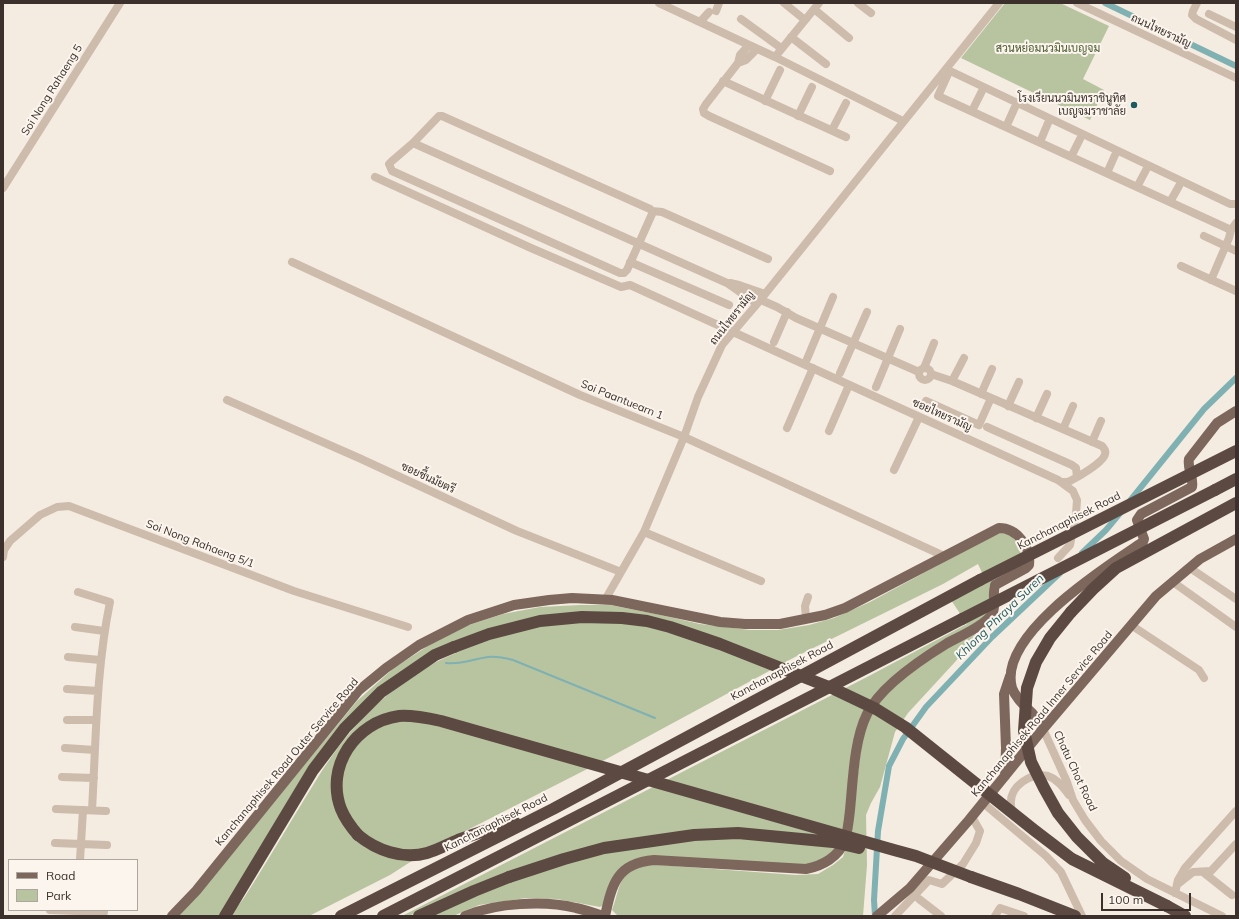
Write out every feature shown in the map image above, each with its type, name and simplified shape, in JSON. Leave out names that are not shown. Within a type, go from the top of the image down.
[{"type":"highway","name":"Kanchanaphisek Road","points":[[341,916],[553,809],[980,580],[1236,451]]},
{"type":"highway","points":[[383,916],[1236,479]]},
{"type":"highway","points":[[1167,906],[1103,863],[1077,837],[1058,813],[1031,762],[1024,731],[1027,688],[1036,662],[1047,644],[1071,612],[1093,588],[1116,568],[1236,503]]},
{"type":"highway","points":[[225,916],[314,770],[345,728],[381,692],[435,656],[454,647],[489,634],[540,621],[582,617],[622,618],[646,621],[670,627],[713,641],[834,689],[876,709],[905,727],[1072,859],[1185,916]]},
{"type":"highway","points":[[553,809],[457,840],[426,853],[414,855],[392,853],[368,843],[358,835],[347,822],[338,796],[337,781],[344,755],[355,738],[375,723],[397,716],[422,717],[441,721],[916,856],[1075,916]]},
{"type":"highway","points":[[419,916],[509,877],[564,859],[604,848],[667,838],[738,833],[833,842],[971,877]]},
{"type":"main road","points":[[1005,776],[1006,748],[1004,694],[1018,651],[1038,625],[1069,595],[1097,572],[1143,542],[1144,539],[1137,520],[1141,514],[1192,488],[1193,484],[1187,465],[1189,459],[1217,423],[1236,411]]},
{"type":"main road","name":"Kanchanaphisek Road Outer Service Road","points":[[172,916],[196,892],[358,691],[386,668],[419,645],[468,620],[514,605],[572,598],[632,603],[720,622],[780,624],[806,620],[845,608],[999,528],[1007,528],[1016,534],[1028,550],[1029,565],[995,585],[993,590],[993,613],[988,618],[946,644],[893,682],[873,703],[865,719],[858,740],[849,819],[845,840],[840,849],[833,856],[825,863],[817,867],[806,869],[654,860],[639,862],[629,867],[619,877],[611,892],[604,916]]},
{"type":"main road","name":"Kanchanaphisek Road Inner Service Road","points":[[877,916],[910,888],[971,819],[1043,730],[1156,596],[1200,559],[1236,539]]},
{"type":"main road","points":[[1010,676],[1013,689],[1018,700],[1034,715],[1043,730]]},
{"type":"main road","points":[[465,916],[480,910],[497,906],[525,904],[555,905],[576,908],[604,916]]},
{"type":"street","name":"Soi Nong Rahaeng 5","points":[[3,188],[120,3]]},
{"type":"street","points":[[659,3],[775,57],[903,120]]},
{"type":"street","points":[[784,3],[805,20]]},
{"type":"street","points":[[858,3],[871,13]]},
{"type":"street","name":"ถนนไทยรามัญ","points":[[605,600],[644,532],[684,437],[698,397],[722,345],[734,332],[903,120],[947,72],[999,3]]},
{"type":"street","name":"ถนนไทยรามัญ","points":[[1077,3],[1236,78]]},
{"type":"street","points":[[1197,3],[1192,11],[1192,15],[1196,19],[1236,40]]},
{"type":"street","points":[[775,57],[816,6],[849,38]]},
{"type":"street","points":[[703,23],[715,7]]},
{"type":"street","points":[[1209,14],[1236,27]]},
{"type":"street","points":[[741,20],[781,48]]},
{"type":"street","points":[[791,37],[826,64]]},
{"type":"street","points":[[749,45],[740,55],[738,63],[706,104],[704,113],[830,170]]},
{"type":"street","points":[[738,63],[746,60],[757,49]]},
{"type":"street","points":[[765,101],[780,70]]},
{"type":"street","points":[[1232,233],[1170,202],[938,96],[947,72],[1230,204],[1236,204]]},
{"type":"street","points":[[723,81],[846,137]]},
{"type":"street","points":[[798,116],[812,87]]},
{"type":"street","points":[[972,111],[982,91]]},
{"type":"street","points":[[832,130],[846,103]]},
{"type":"street","points":[[1006,127],[1015,108]]},
{"type":"street","points":[[652,212],[626,270],[624,273],[620,273],[392,170],[389,164],[413,143],[437,118],[442,116],[650,209],[652,212],[662,212],[768,259]]},
{"type":"street","points":[[1040,142],[1048,123]]},
{"type":"street","points":[[1071,157],[1080,139]]},
{"type":"street","points":[[413,143],[727,282],[739,285],[777,307],[820,328],[921,370]]},
{"type":"street","points":[[1107,173],[1115,155]]},
{"type":"street","points":[[1137,187],[1146,170]]},
{"type":"street","name":"ซอยไทยรามัญ","points":[[375,177],[621,287],[630,285],[1061,482],[1073,491],[1077,500],[1070,545],[1058,558]]},
{"type":"street","points":[[1170,202],[1179,186]]},
{"type":"street","points":[[1211,280],[1236,223]]},
{"type":"street","points":[[1204,236],[1236,250]]},
{"type":"street","name":"Soi Paantuearn 1","points":[[292,262],[580,396],[684,437],[944,556]]},
{"type":"street","points":[[630,262],[729,306]]},
{"type":"street","points":[[1181,266],[1236,291]]},
{"type":"street","points":[[807,359],[833,297]]},
{"type":"street","points":[[774,342],[787,312]]},
{"type":"street","points":[[840,372],[854,343],[866,312]]},
{"type":"street","points":[[876,387],[900,329]]},
{"type":"street","points":[[934,343],[919,377],[924,380],[930,378],[931,374],[952,381],[1102,446],[1106,455],[1102,461],[1077,477],[1067,482],[1061,482]]},
{"type":"street","points":[[952,381],[964,358]]},
{"type":"street","points":[[787,428],[813,368]]},
{"type":"street","points":[[981,394],[992,369]]},
{"type":"street","points":[[1008,406],[1019,382]]},
{"type":"street","points":[[829,431],[849,385]]},
{"type":"street","points":[[1036,418],[1047,394]]},
{"type":"street","points":[[926,401],[979,425],[991,398]]},
{"type":"street","name":"ซอยชื้นมัยตรี","points":[[227,400],[359,458],[517,531],[621,572]]},
{"type":"street","points":[[1063,430],[1074,406]]},
{"type":"street","points":[[894,470],[919,416]]},
{"type":"street","points":[[1092,442],[1101,421]]},
{"type":"street","points":[[987,427],[1072,465],[1076,468],[1077,477]]},
{"type":"street","name":"Soi Nong Rahaeng 5/1","points":[[3,557],[4,550],[10,541],[40,515],[58,507],[69,506],[294,592],[408,628]]},
{"type":"street","points":[[644,532],[761,581]]},
{"type":"street","points":[[1190,568],[1236,599]]},
{"type":"street","points":[[1173,582],[1236,628]]},
{"type":"street","points":[[78,592],[110,602],[100,660],[92,810]]},
{"type":"street","points":[[806,620],[805,606],[808,597]]},
{"type":"street","points":[[1132,625],[1198,670],[1204,678]]},
{"type":"street","points":[[75,628],[104,631]]},
{"type":"street","points":[[68,658],[100,660]]},
{"type":"street","points":[[67,689],[98,691]]},
{"type":"street","points":[[67,720],[96,720]]},
{"type":"street","name":"Chatu Chot Road","points":[[1043,730],[1061,768],[1073,800],[1085,820],[1101,841],[1121,861],[1147,879],[1176,888],[1222,916]]},
{"type":"street","points":[[65,748],[95,750]]},
{"type":"street","points":[[1018,832],[1010,804],[1013,792],[1021,782],[1033,776],[1048,776],[1058,782],[1073,800]]},
{"type":"street","points":[[62,777],[94,778]]},
{"type":"street","points":[[983,803],[1046,856],[1061,872],[1082,916]]},
{"type":"street","points":[[56,809],[106,811]]},
{"type":"street","points":[[80,859],[83,810]]},
{"type":"street","points":[[1176,888],[1178,880],[1185,868],[1236,811]]},
{"type":"street","points":[[895,916],[929,880],[942,884],[963,864],[976,843],[980,831],[971,819]]},
{"type":"street","points":[[55,843],[107,845]]},
{"type":"street","points":[[1176,888],[1193,872],[1211,871],[1234,849]]},
{"type":"street","points":[[1204,872],[1232,895]]},
{"type":"street","points":[[919,899],[941,916]]},
{"type":"street","points":[[998,915],[1000,908],[1024,916]]},
{"type":"street","points":[[64,911],[104,912]]},
{"type":"green space","name":"สวนหย่อมนวมินเบญจม","points":[[1005,3],[1060,3],[1109,26],[1083,79],[1104,90],[1090,120],[961,58]]},
{"type":"green space","points":[[1002,532],[1011,536],[1017,544],[1024,563],[994,579],[989,587],[990,608],[976,623],[940,643],[891,680],[869,702],[864,711],[859,721],[855,736],[849,794],[842,833],[837,848],[822,862],[799,866],[659,857],[634,860],[624,865],[614,877],[604,905],[600,907],[557,899],[526,898],[479,905],[453,916],[428,916],[511,881],[508,874],[496,877],[409,916],[402,916],[967,624],[951,600],[986,581],[978,564],[943,584],[795,657],[599,763],[440,844],[420,851],[390,850],[365,838],[359,832],[353,834],[367,846],[388,856],[401,858],[418,857],[390,875],[309,916],[230,916],[244,898],[318,777],[344,740],[372,709],[403,683],[420,671],[456,653],[451,643],[426,657],[403,673],[375,695],[341,729],[298,792],[232,902],[220,916],[177,916],[195,898],[357,701],[394,668],[434,642],[466,626],[503,614],[540,607],[580,605],[610,605],[700,624],[750,630],[778,630],[809,625],[834,618],[870,602]]},
{"type":"green space","points":[[977,631],[975,638],[908,713],[895,732],[880,787],[866,815],[867,865],[863,916],[622,916],[617,915],[612,910],[619,887],[625,876],[635,867],[646,864],[796,875],[818,874],[833,865],[843,857],[850,835],[863,733],[868,718],[889,692],[917,668]]},
{"type":"waterway","points":[[1105,3],[1236,66]]},
{"type":"waterway","name":"Khlong Phraya Suren","points":[[1129,502],[1204,409],[1236,378]]},
{"type":"waterway","name":"Khlong Phraya Suren","points":[[1082,553],[1106,530],[1121,512]]},
{"type":"waterway","name":"Khlong Phraya Suren","points":[[875,916],[874,900],[878,831],[889,766],[903,739],[926,707],[992,637],[1060,573]]},
{"type":"waterway","points":[[446,663],[462,663],[491,657],[501,657],[513,660],[655,718]]},
{"type":"place","name":"โรงเรียนนวมินทราชินูทิศ เบญจมราชาลัย","points":[[1134,105]]}]
